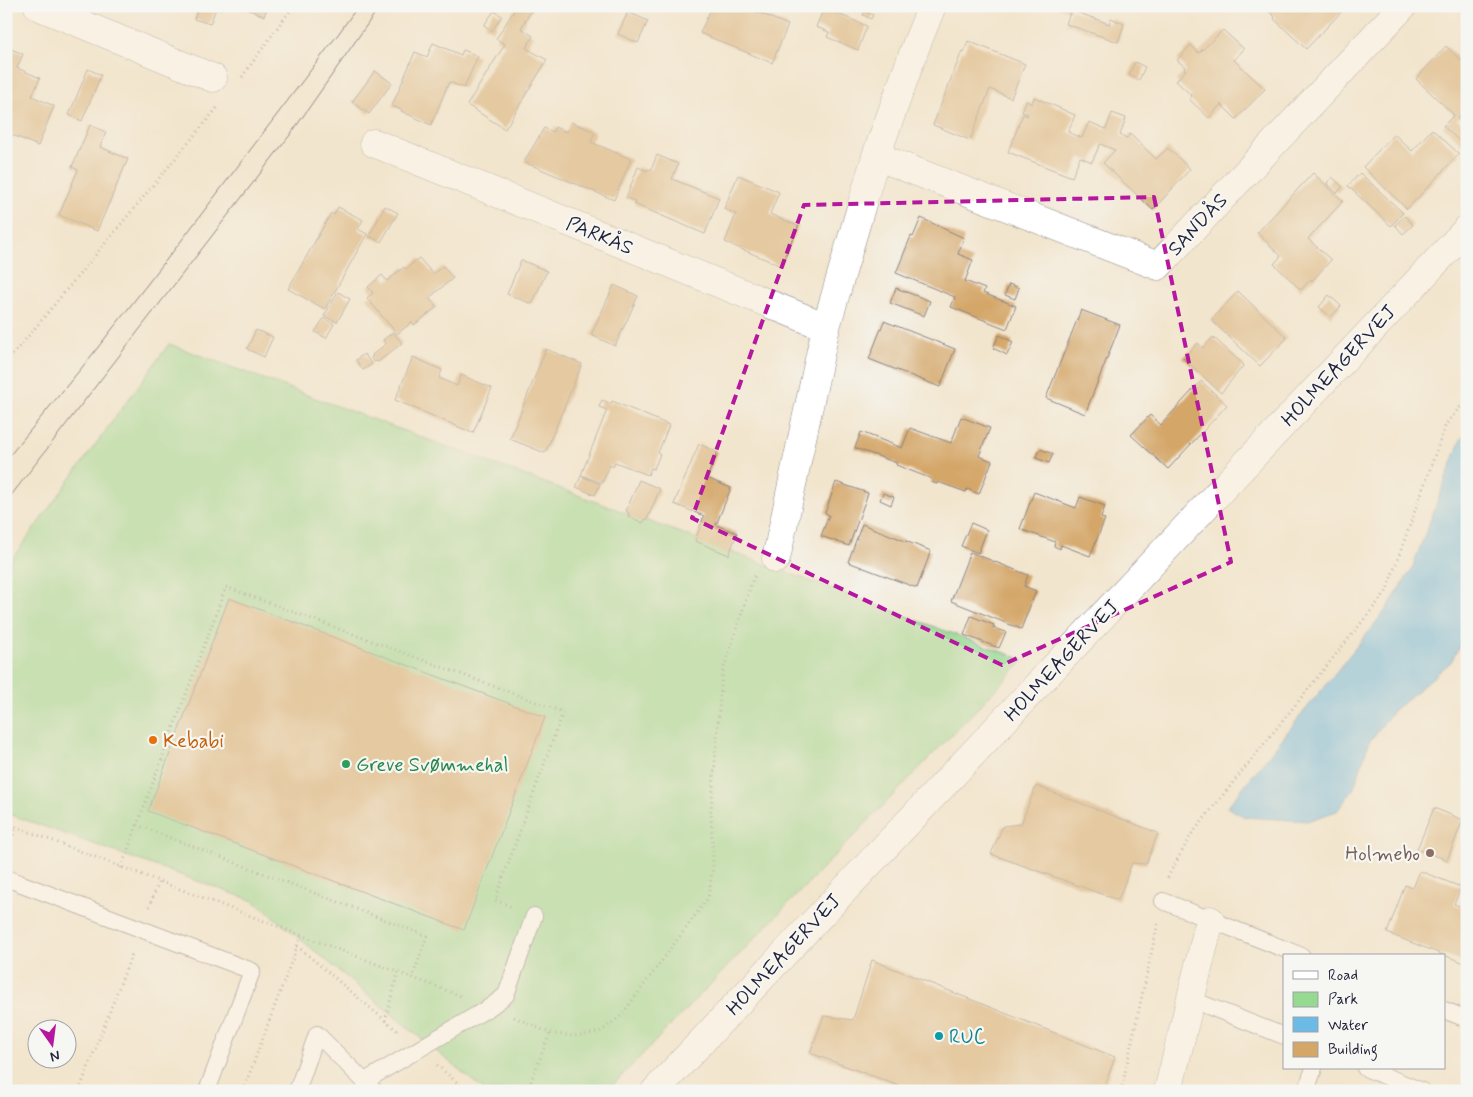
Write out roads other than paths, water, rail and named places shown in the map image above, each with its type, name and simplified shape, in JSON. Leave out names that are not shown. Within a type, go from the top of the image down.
[{"type":"street","points":[[38,6],[217,90]]},
{"type":"street","points":[[776,559],[826,327],[876,156],[932,6]]},
{"type":"street","name":"SANDÅS","points":[[876,156],[1158,266],[1403,6]]},
{"type":"street","name":"PARKÅS","points":[[374,143],[826,327]]},
{"type":"street","name":"HOLMEAGERVEJ","points":[[654,1091],[1467,229]]},
{"type":"street","points":[[1168,1091],[1210,920]]},
{"type":"lane","points":[[6,878],[252,971],[207,1091]]},
{"type":"lane","points":[[1163,901],[1297,954]]},
{"type":"lane","points":[[297,1091],[317,1034],[369,1086],[418,1049],[490,1007],[506,995],[534,916]]},
{"type":"lane","points":[[1190,999],[1283,1036]]},
{"type":"lane","points":[[1446,1011],[1467,1019]]},
{"type":"lane","points":[[1306,1091],[1313,1070]]},
{"type":"lane","points":[[1370,1070],[1422,1091]]},
{"type":"water","points":[[1467,432],[1467,631],[1451,662],[1393,711],[1369,742],[1354,788],[1337,811],[1307,821],[1245,817],[1227,807],[1386,610],[1412,569],[1461,439]]},
{"type":"tram line","points":[[6,460],[88,360],[178,245],[358,6]]},
{"type":"tram line","points":[[6,502],[290,135],[380,6]]},
{"type":"place","name":"Kebabi","points":[[153,740]]},
{"type":"place","name":"Greve Svømmehal","points":[[346,764]]},
{"type":"place","name":"Holmebo","points":[[1430,853]]},
{"type":"place","name":"RUC","points":[[939,1036]]}]
